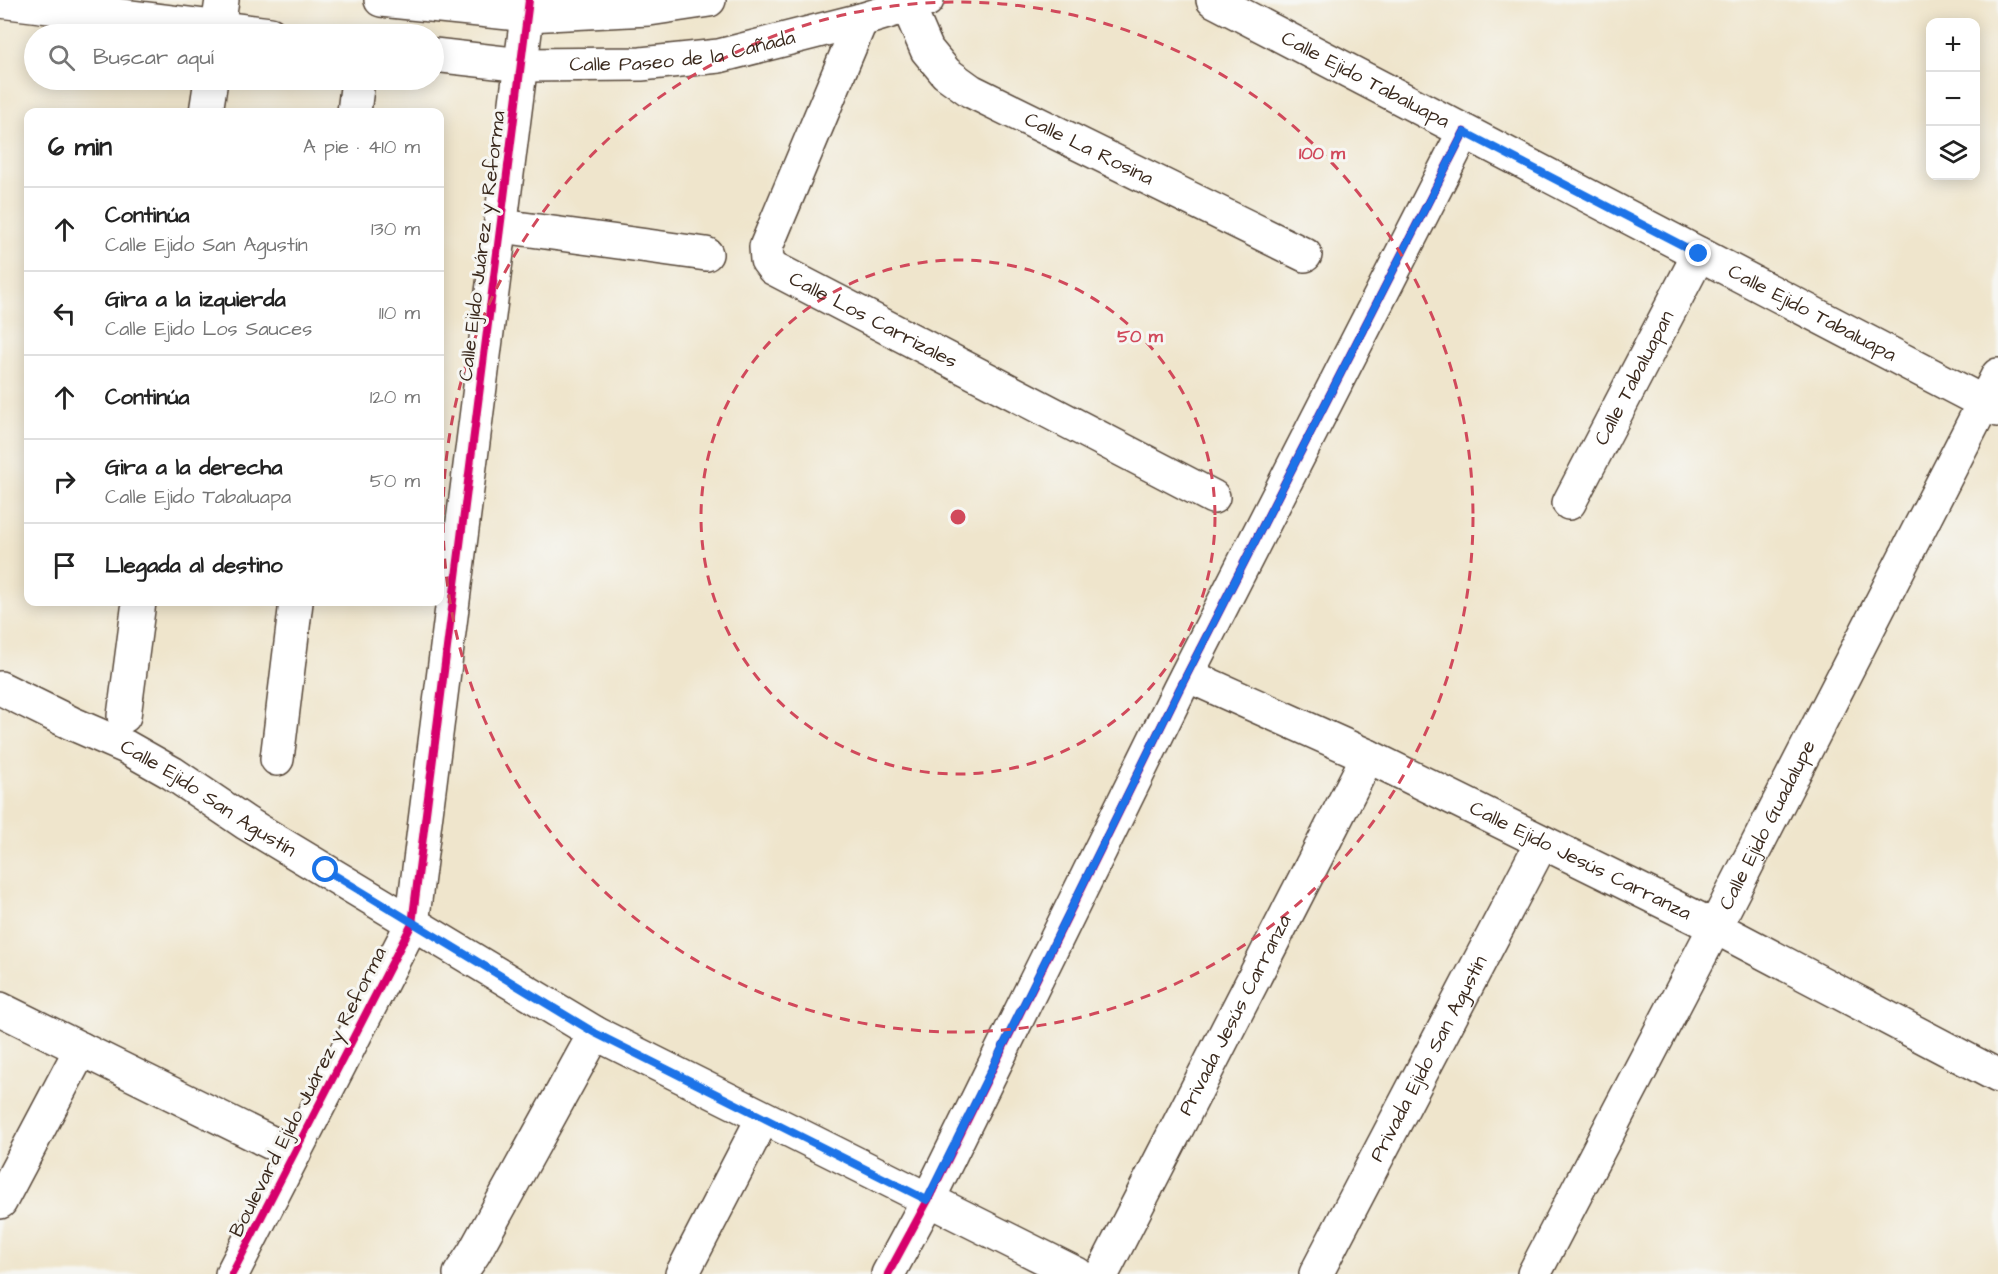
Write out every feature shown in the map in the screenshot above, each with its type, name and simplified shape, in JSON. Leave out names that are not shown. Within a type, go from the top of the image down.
[{"type":"street","points":[[381,0],[528,7],[649,9],[709,0]]},
{"type":"street","name":"Calle Ejido Tabaluapa","points":[[1213,0],[1699,254],[1993,396]]},
{"type":"street","points":[[0,1],[219,21]]},
{"type":"street","name":"Calle Paseo de la Cañada","points":[[444,56],[522,65],[641,64],[719,56],[918,3]]},
{"type":"street","name":"Calle La Rosina","points":[[918,3],[927,50],[946,74],[971,91],[1305,255]]},
{"type":"street","name":"Calle Ejido Juárez y Reforma","points":[[412,924],[528,7]]},
{"type":"street","name":"Calle Los Carrizales","points":[[861,20],[766,247],[767,260],[773,268],[1213,497]]},
{"type":"street","points":[[207,108],[209,90]]},
{"type":"street","points":[[354,108],[357,90]]},
{"type":"street","points":[[888,1274],[927,1200],[1187,675],[1464,132]]},
{"type":"street","points":[[502,225],[706,254]]},
{"type":"street","name":"Calle Tabaluapan","points":[[1569,503],[1699,254]]},
{"type":"street","name":"Calle Ejido Guadalupe","points":[[1534,1274],[1993,396]]},
{"type":"street","points":[[124,716],[138,606]]},
{"type":"street","points":[[277,759],[296,606]]},
{"type":"street","name":"Calle Ejido Jesús Carranza","points":[[1187,675],[1368,756],[1716,927],[1998,1076]]},
{"type":"street","name":"Calle Ejido San Agustín","points":[[0,688],[172,773],[246,823],[595,1033],[1077,1274]]},
{"type":"street","name":"Privada Jesús Carranza","points":[[1102,1274],[1368,756]]},
{"type":"street","name":"Privada Ejido San Agustín","points":[[1316,1274],[1542,842]]},
{"type":"street","name":"Boulevard Ejido Juárez y Reforma","points":[[232,1274],[412,924]]},
{"type":"street","points":[[0,1009],[294,1154]]},
{"type":"street","points":[[467,1264],[595,1033]]},
{"type":"street","points":[[0,1202],[81,1049]]},
{"type":"street","points":[[682,1274],[763,1119]]},
{"type":"cycle path","points":[[232,1274],[412,924],[529,0]]},
{"type":"cycle path","points":[[888,1274],[928,1200],[1179,690],[1464,132]]},
{"type":"route","points":[[326,870],[595,1033],[927,1200],[1179,690],[1464,132],[1699,254]]}]
